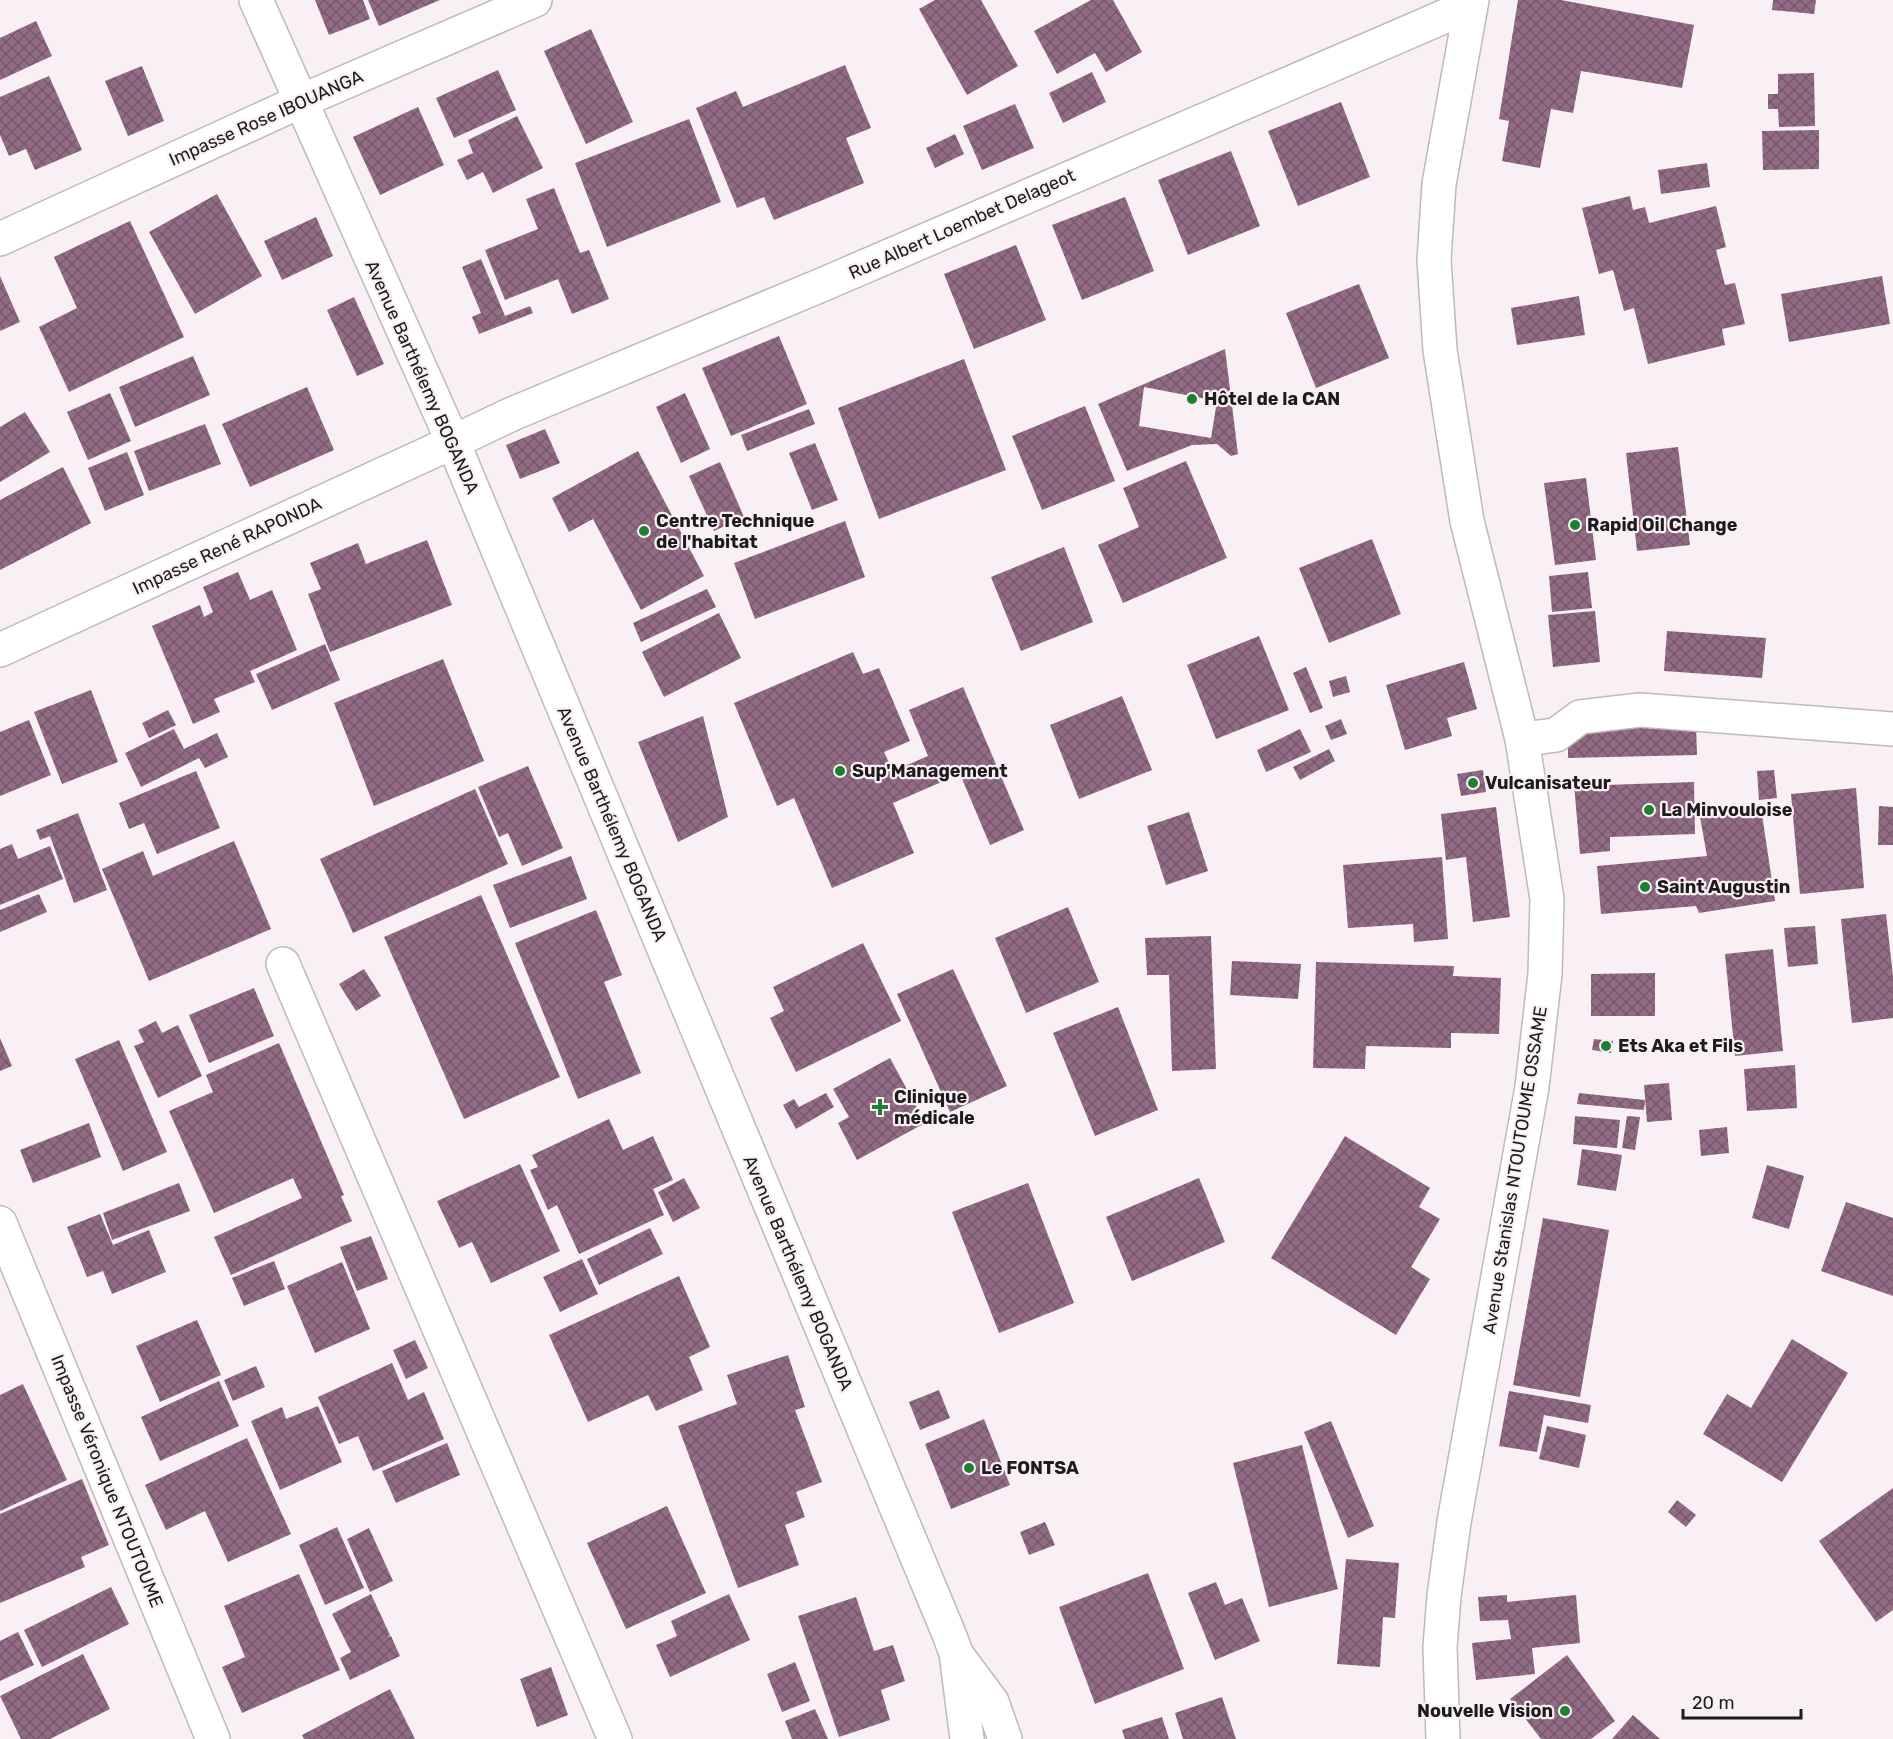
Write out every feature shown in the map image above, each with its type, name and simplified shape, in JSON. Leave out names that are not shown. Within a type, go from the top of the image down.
[{"type":"street","name":"Avenue Barthélemy BOGANDA","points":[[256,0],[299,102],[453,442],[956,1653]]},
{"type":"street","name":"Impasse Rose IBOUANGA","points":[[0,239],[299,102],[535,0]]},
{"type":"street","name":"Rue Albert Loembet Delageot","points":[[453,442],[512,414],[824,284],[1472,3]]},
{"type":"street","name":"Avenue Stanislas NTOUTOUME OSSAME","points":[[1443,1739],[1440,1647],[1444,1596],[1454,1522],[1532,1088],[1545,974],[1547,899],[1522,739],[1467,521],[1440,350],[1434,260],[1439,183],[1472,3]]},
{"type":"street","name":"Impasse René RAPONDA","points":[[0,650],[453,442]]},
{"type":"street","points":[[1522,739],[1556,735],[1580,717],[1640,710],[1893,729]]},
{"type":"street","points":[[283,964],[615,1739]]},
{"type":"street","name":"Impasse Véronique NTOUTOUME","points":[[0,1223],[213,1739]]},
{"type":"street","points":[[956,1653],[966,1738]]},
{"type":"street","points":[[956,1653],[992,1702],[1005,1739]]},
{"type":"building","points":[[315,0],[363,0],[370,19],[329,35]]},
{"type":"building","points":[[368,0],[440,0],[379,26]]},
{"type":"building","points":[[935,0],[981,0],[1018,66],[967,95],[919,9]]},
{"type":"building","points":[[1091,0],[1113,0],[1142,52],[1106,72],[1095,53],[1057,74],[1034,31]]},
{"type":"building","points":[[1518,0],[1561,0],[1694,25],[1682,88],[1581,71],[1573,113],[1551,109],[1540,168],[1502,161],[1509,121],[1499,119]]},
{"type":"building","points":[[1773,0],[1816,0],[1814,14],[1772,10]]},
{"type":"building","points":[[36,21],[52,56],[0,80],[0,38]]},
{"type":"building","points":[[591,29],[633,122],[586,144],[544,51]]},
{"type":"building","points":[[845,65],[871,128],[846,138],[864,183],[774,220],[764,197],[737,208],[696,108],[736,91],[743,107]]},
{"type":"building","points":[[142,66],[164,121],[128,136],[105,81]]},
{"type":"building","points":[[498,70],[516,110],[454,138],[436,98]]},
{"type":"building","points":[[1092,72],[1106,102],[1063,123],[1049,93]]},
{"type":"building","points":[[1814,73],[1815,126],[1779,127],[1778,109],[1768,109],[1768,94],[1778,94],[1778,74]]},
{"type":"building","points":[[49,76],[82,150],[35,170],[26,149],[9,156],[0,135],[0,97]]},
{"type":"building","points":[[1341,102],[1370,177],[1298,206],[1268,131]]},
{"type":"building","points":[[1015,104],[1034,148],[982,170],[963,126]]},
{"type":"building","points":[[418,107],[444,165],[380,195],[353,137]]},
{"type":"building","points":[[517,116],[543,168],[493,193],[483,172],[467,180],[457,160],[473,153],[468,140]]},
{"type":"building","points":[[689,119],[721,202],[607,247],[575,163]]},
{"type":"building","points":[[1819,130],[1819,169],[1763,170],[1762,131]]},
{"type":"building","points":[[955,134],[964,154],[935,168],[926,148]]},
{"type":"building","points":[[1231,151],[1260,226],[1188,255],[1158,180]]},
{"type":"building","points":[[1707,163],[1710,187],[1661,194],[1658,170]]},
{"type":"building","points":[[554,188],[580,253],[589,250],[609,299],[572,314],[558,279],[505,300],[485,250],[538,229],[526,199]]},
{"type":"building","points":[[217,194],[262,276],[195,314],[149,232]]},
{"type":"building","points":[[1630,196],[1633,210],[1645,207],[1649,223],[1716,206],[1726,247],[1716,250],[1725,285],[1735,283],[1745,324],[1722,329],[1725,345],[1648,364],[1634,308],[1624,311],[1613,270],[1599,274],[1582,208]]},
{"type":"building","points":[[1125,197],[1154,271],[1082,300],[1052,225]]},
{"type":"building","points":[[316,217],[333,256],[282,280],[264,241]]},
{"type":"building","points":[[130,221],[184,337],[69,392],[39,327],[77,308],[54,257]]},
{"type":"building","points":[[1016,245],[1046,320],[974,349],[944,274]]},
{"type":"building","points":[[481,259],[505,316],[530,306],[533,313],[479,334],[472,317],[481,313],[462,267]]},
{"type":"building","points":[[0,276],[20,322],[0,331]]},
{"type":"building","points":[[1882,276],[1890,324],[1789,342],[1781,294]]},
{"type":"building","points":[[1359,284],[1389,358],[1316,388],[1286,313]]},
{"type":"building","points":[[1579,296],[1585,335],[1517,345],[1511,308]]},
{"type":"building","points":[[354,297],[384,364],[357,376],[327,310]]},
{"type":"building","points":[[779,336],[807,404],[731,436],[702,368]]},
{"type":"building","points":[[1225,349],[1238,454],[1231,456],[1217,444],[1192,445],[1127,471],[1098,404]],"holes":[[[1144,387],[1217,401],[1211,438],[1139,426]]]},
{"type":"building","points":[[193,356],[210,395],[135,427],[119,387]]},
{"type":"building","points":[[964,359],[1006,470],[879,519],[838,408]]},
{"type":"building","points":[[307,387],[334,450],[250,487],[222,424]]},
{"type":"building","points":[[110,393],[131,441],[88,460],[67,412]]},
{"type":"building","points":[[685,393],[710,449],[681,463],[656,407]]},
{"type":"building","points":[[1085,406],[1115,481],[1042,510],[1012,436]]},
{"type":"building","points":[[809,409],[815,424],[747,451],[741,435]]},
{"type":"building","points":[[25,412],[50,452],[0,482],[0,427]]},
{"type":"building","points":[[205,424],[221,464],[149,491],[134,451]]},
{"type":"building","points":[[545,429],[560,463],[520,479],[506,445]]},
{"type":"building","points":[[815,443],[838,500],[812,510],[789,453]]},
{"type":"building","points":[[1678,447],[1690,545],[1637,551],[1626,453]]},
{"type":"building","points":[[638,451],[704,576],[641,610],[593,519],[569,532],[552,498]]},
{"type":"building","points":[[127,452],[144,495],[105,511],[88,468]]},
{"type":"building","points":[[1186,461],[1227,558],[1123,603],[1098,545],[1139,527],[1123,488]]},
{"type":"building","points":[[720,462],[744,517],[714,531],[689,476]]},
{"type":"building","points":[[63,467],[91,523],[0,570],[0,500]]},
{"type":"building","points":[[1586,478],[1596,560],[1555,565],[1544,483]]},
{"type":"building","points":[[845,521],[865,577],[755,619],[734,563]]},
{"type":"building","points":[[1372,539],[1401,614],[1329,643],[1299,568]]},
{"type":"building","points":[[427,540],[452,605],[330,652],[308,594],[321,589],[310,563],[358,543],[366,564]]},
{"type":"building","points":[[1064,547],[1093,622],[1021,651],[991,577]]},
{"type":"building","points":[[238,572],[250,600],[272,590],[297,650],[250,671],[255,682],[214,699],[220,712],[193,724],[152,626],[200,605],[204,617],[213,612],[203,587]]},
{"type":"building","points":[[1588,572],[1592,608],[1552,612],[1549,576]]},
{"type":"building","points":[[707,589],[716,607],[641,642],[633,623]]},
{"type":"building","points":[[1595,611],[1600,662],[1553,667],[1548,615]]},
{"type":"building","points":[[719,613],[741,658],[664,697],[642,652]]},
{"type":"building","points":[[1667,631],[1766,638],[1762,678],[1664,671]]},
{"type":"building","points":[[1259,636],[1289,710],[1216,739],[1187,665]]},
{"type":"building","points":[[325,644],[340,680],[272,710],[256,674]]},
{"type":"building","points":[[853,652],[863,674],[879,668],[910,741],[884,752],[893,771],[928,756],[909,710],[963,687],[1024,830],[990,845],[960,774],[893,803],[914,853],[832,888],[794,798],[777,806],[734,703]]},
{"type":"building","points":[[443,659],[484,761],[374,806],[334,703]]},
{"type":"building","points":[[1464,662],[1477,709],[1447,718],[1452,736],[1405,750],[1386,685]]},
{"type":"building","points":[[1306,667],[1323,708],[1310,713],[1293,673]]},
{"type":"building","points":[[1346,676],[1350,692],[1333,697],[1329,681]]},
{"type":"building","points":[[91,690],[118,762],[62,784],[34,712]]},
{"type":"building","points":[[1122,696],[1152,770],[1079,799],[1050,725]]},
{"type":"building","points":[[168,710],[176,725],[149,738],[142,723]]},
{"type":"building","points":[[703,716],[728,817],[678,842],[638,742]]},
{"type":"building","points":[[1341,719],[1347,734],[1331,740],[1325,726]]},
{"type":"building","points":[[29,720],[51,775],[0,796],[0,732]]},
{"type":"building","points":[[1696,724],[1697,755],[1568,758],[1568,748],[1588,727]]},
{"type":"building","points":[[174,729],[184,749],[217,733],[228,757],[205,768],[199,758],[141,787],[125,753]]},
{"type":"building","points":[[1300,729],[1311,752],[1266,772],[1257,750]]},
{"type":"building","points":[[1329,749],[1335,761],[1300,780],[1293,767]]},
{"type":"building","points":[[528,766],[563,848],[522,866],[508,833],[499,837],[478,787]]},
{"type":"building","points":[[1483,770],[1486,792],[1461,796],[1457,774]]},
{"type":"building","points":[[1774,770],[1777,798],[1759,800],[1757,771]]},
{"type":"building","points":[[196,771],[220,828],[157,854],[144,823],[129,829],[119,803]]},
{"type":"building","points":[[1604,782],[1605,785],[1694,782],[1695,834],[1610,837],[1610,851],[1580,854],[1574,784]]},
{"type":"building","points":[[1856,788],[1864,888],[1800,894],[1791,794]]},
{"type":"building","points":[[475,789],[508,864],[353,933],[320,859]]},
{"type":"building","points":[[1879,806],[1893,807],[1893,845],[1878,845]]},
{"type":"building","points":[[1496,807],[1510,917],[1473,922],[1466,857],[1446,860],[1441,814]]},
{"type":"building","points":[[1761,808],[1775,901],[1699,913],[1696,906],[1601,914],[1597,866],[1707,856],[1700,817]]},
{"type":"building","points":[[1189,812],[1208,871],[1166,885],[1147,826]]},
{"type":"building","points":[[78,813],[107,890],[74,903],[50,836],[40,840],[36,830]]},
{"type":"building","points":[[234,841],[271,929],[149,981],[102,869],[143,851],[153,876]]},
{"type":"building","points":[[12,844],[18,859],[50,846],[63,879],[0,905],[0,849]]},
{"type":"building","points":[[571,856],[587,899],[510,928],[493,885]]},
{"type":"building","points":[[1442,857],[1448,939],[1414,942],[1413,924],[1348,928],[1343,865]]},
{"type":"building","points":[[39,894],[47,912],[0,932],[0,910]]},
{"type":"building","points":[[481,895],[560,1077],[464,1119],[384,937]]},
{"type":"building","points":[[1068,907],[1099,982],[1026,1013],[995,938]]},
{"type":"building","points":[[596,910],[622,975],[604,982],[641,1073],[578,1099],[515,943]]},
{"type":"building","points":[[1886,914],[1893,976],[1893,1018],[1852,1023],[1841,919]]},
{"type":"building","points":[[1815,926],[1818,964],[1788,967],[1784,928]]},
{"type":"building","points":[[1211,936],[1216,1069],[1172,1071],[1169,975],[1147,975],[1145,938]]},
{"type":"building","points":[[863,943],[901,1021],[796,1072],[770,1018],[784,1011],[773,987]]},
{"type":"building","points":[[1773,949],[1783,1051],[1735,1056],[1725,954]]},
{"type":"building","points":[[1232,961],[1301,964],[1298,999],[1230,995]]},
{"type":"building","points":[[1316,962],[1454,966],[1453,976],[1501,978],[1499,1034],[1451,1033],[1451,1048],[1366,1046],[1365,1069],[1313,1068]]},
{"type":"building","points":[[364,969],[381,996],[356,1011],[339,984]]},
{"type":"building","points":[[953,969],[1007,1086],[950,1112],[897,994]]},
{"type":"building","points":[[1655,973],[1655,1016],[1591,1016],[1591,974]]},
{"type":"building","points":[[254,988],[274,1036],[209,1063],[189,1015]]},
{"type":"building","points":[[1118,1007],[1158,1110],[1095,1136],[1053,1033]]},
{"type":"building","points":[[156,1021],[162,1033],[178,1025],[202,1076],[158,1098],[134,1046],[144,1042],[138,1030]]},
{"type":"building","points":[[0,1038],[12,1066],[0,1071]]},
{"type":"building","points":[[1594,1039],[1613,1041],[1611,1053],[1592,1050]]},
{"type":"building","points":[[119,1040],[167,1152],[123,1171],[75,1059]]},
{"type":"building","points":[[279,1043],[344,1195],[341,1196],[352,1221],[231,1275],[214,1237],[302,1198],[293,1178],[214,1213],[169,1111],[213,1092],[206,1075]]},
{"type":"building","points":[[890,1058],[925,1123],[857,1160],[838,1123],[849,1117],[833,1089]]},
{"type":"building","points":[[1795,1065],[1797,1108],[1747,1111],[1744,1069]]},
{"type":"building","points":[[1669,1083],[1672,1120],[1647,1122],[1644,1085]]},
{"type":"building","points":[[826,1093],[834,1107],[796,1129],[783,1105],[794,1099],[799,1107]]},
{"type":"building","points":[[1579,1093],[1645,1100],[1644,1110],[1577,1104]]},
{"type":"building","points":[[1575,1116],[1620,1120],[1617,1148],[1573,1144]]},
{"type":"building","points":[[1627,1116],[1640,1117],[1635,1150],[1622,1148]]},
{"type":"building","points":[[609,1119],[623,1150],[653,1136],[673,1180],[653,1189],[664,1215],[579,1254],[557,1205],[548,1210],[530,1170],[538,1167],[532,1155]]},
{"type":"building","points":[[89,1123],[101,1157],[33,1183],[20,1150]]},
{"type":"building","points":[[1727,1127],[1729,1153],[1701,1156],[1699,1130]]},
{"type":"building","points":[[1345,1136],[1430,1188],[1419,1207],[1440,1219],[1411,1267],[1430,1279],[1396,1335],[1271,1258]]},
{"type":"building","points":[[1582,1149],[1622,1155],[1616,1191],[1577,1185]]},
{"type":"building","points":[[520,1164],[560,1251],[491,1283],[472,1242],[459,1248],[437,1201]]},
{"type":"building","points":[[1767,1165],[1804,1176],[1789,1229],[1752,1218]]},
{"type":"building","points":[[684,1178],[700,1208],[673,1222],[658,1192]]},
{"type":"building","points":[[1199,1178],[1225,1242],[1132,1281],[1106,1217]]},
{"type":"building","points":[[179,1183],[190,1211],[112,1240],[103,1213]]},
{"type":"building","points":[[1028,1183],[1074,1303],[999,1333],[952,1212]]},
{"type":"building","points":[[1846,1202],[1893,1218],[1893,1296],[1821,1271]]},
{"type":"building","points":[[100,1214],[113,1245],[149,1230],[166,1272],[112,1294],[103,1271],[87,1277],[67,1227]]},
{"type":"building","points":[[1543,1218],[1609,1230],[1580,1397],[1513,1385]]},
{"type":"building","points":[[650,1228],[663,1254],[599,1285],[587,1259]]},
{"type":"building","points":[[371,1236],[388,1279],[357,1291],[340,1247]]},
{"type":"building","points":[[582,1259],[598,1294],[560,1312],[543,1277]]},
{"type":"building","points":[[274,1261],[285,1289],[244,1306],[232,1278]]},
{"type":"building","points":[[342,1262],[370,1329],[315,1353],[287,1286]]},
{"type":"building","points":[[679,1276],[710,1347],[689,1357],[703,1390],[656,1411],[648,1395],[588,1422],[549,1335]]},
{"type":"building","points":[[197,1320],[221,1375],[160,1402],[136,1346]]},
{"type":"building","points":[[1792,1339],[1848,1373],[1782,1482],[1703,1434],[1727,1394],[1751,1408]]},
{"type":"building","points":[[415,1340],[428,1368],[406,1379],[393,1350]]},
{"type":"building","points":[[788,1355],[805,1407],[795,1410],[822,1482],[796,1492],[805,1517],[785,1525],[799,1565],[738,1588],[678,1426],[737,1404],[727,1375]]},
{"type":"building","points":[[392,1363],[408,1400],[424,1392],[444,1439],[373,1471],[358,1436],[339,1444],[318,1397]]},
{"type":"building","points":[[256,1366],[265,1387],[233,1401],[224,1380]]},
{"type":"building","points":[[219,1381],[239,1426],[160,1461],[141,1417]]},
{"type":"building","points":[[23,1384],[67,1480],[0,1511],[0,1395]]},
{"type":"building","points":[[939,1390],[950,1418],[920,1430],[909,1402]]},
{"type":"building","points":[[1509,1391],[1591,1405],[1588,1423],[1544,1415],[1537,1452],[1499,1446]]},
{"type":"building","points":[[318,1406],[342,1462],[280,1490],[251,1421],[282,1407],[286,1419]]},
{"type":"building","points":[[984,1419],[1010,1485],[951,1509],[925,1444]]},
{"type":"building","points":[[1331,1421],[1374,1526],[1348,1538],[1304,1432]]},
{"type":"building","points":[[1547,1426],[1586,1435],[1579,1468],[1539,1459]]},
{"type":"building","points":[[247,1438],[291,1534],[228,1562],[205,1511],[166,1530],[145,1485]]},
{"type":"building","points":[[447,1443],[460,1475],[396,1503],[382,1471]]},
{"type":"building","points":[[1302,1445],[1338,1589],[1269,1607],[1233,1463]]},
{"type":"building","points":[[82,1479],[109,1545],[81,1557],[85,1567],[0,1603],[0,1514]]},
{"type":"building","points":[[1893,1488],[1893,1610],[1876,1622],[1819,1541]]},
{"type":"building","points":[[1677,1500],[1696,1515],[1686,1527],[1668,1512]]},
{"type":"building","points":[[667,1506],[706,1593],[626,1629],[587,1543]]},
{"type":"building","points":[[1045,1522],[1055,1545],[1029,1555],[1020,1532]]},
{"type":"building","points":[[337,1527],[364,1588],[325,1605],[299,1545]]},
{"type":"building","points":[[369,1528],[393,1581],[370,1592],[347,1539]]},
{"type":"building","points":[[1346,1559],[1399,1563],[1395,1618],[1383,1617],[1380,1667],[1337,1664]]},
{"type":"building","points":[[1148,1573],[1184,1669],[1095,1704],[1059,1607]]},
{"type":"building","points":[[299,1574],[340,1670],[242,1713],[222,1667],[245,1657],[224,1606]]},
{"type":"building","points":[[1216,1582],[1225,1605],[1242,1598],[1260,1641],[1215,1660],[1188,1593]]},
{"type":"building","points":[[111,1587],[129,1624],[42,1667],[24,1630]]},
{"type":"building","points":[[371,1594],[390,1635],[387,1637],[391,1636],[400,1656],[350,1680],[340,1658],[351,1652],[332,1614]]},
{"type":"building","points":[[729,1594],[750,1640],[670,1677],[656,1645],[677,1636],[671,1621]]},
{"type":"building","points":[[1507,1595],[1507,1602],[1576,1595],[1580,1643],[1532,1648],[1535,1674],[1476,1680],[1472,1643],[1511,1639],[1508,1620],[1480,1621],[1478,1597]]},
{"type":"building","points":[[856,1597],[874,1651],[893,1645],[905,1681],[881,1690],[890,1720],[839,1737],[798,1616]]},
{"type":"building","points":[[18,1632],[34,1665],[0,1681],[0,1641]]},
{"type":"building","points":[[83,1654],[110,1709],[50,1739],[21,1739],[0,1696]]},
{"type":"building","points":[[1567,1655],[1615,1721],[1591,1739],[1541,1739],[1510,1699]]},
{"type":"building","points":[[795,1662],[810,1701],[782,1712],[767,1674]]},
{"type":"building","points":[[551,1667],[568,1715],[537,1727],[520,1679]]},
{"type":"building","points":[[390,1689],[415,1739],[304,1739],[302,1735]]},
{"type":"building","points":[[1222,1697],[1236,1739],[1183,1739],[1175,1713]]},
{"type":"building","points":[[815,1709],[828,1739],[792,1739],[785,1721]]},
{"type":"building","points":[[1633,1715],[1660,1739],[1612,1739]]},
{"type":"building","points":[[1162,1717],[1169,1739],[1125,1739],[1122,1730]]},
{"type":"place","name":"Hôtel de la CAN","points":[[1192,399]]},
{"type":"place","name":"Rapid Oil Change","points":[[1575,525]]},
{"type":"place","name":"Centre Technique de l'habitat","points":[[644,531]]},
{"type":"place","name":"Sup'Management","points":[[840,771]]},
{"type":"place","name":"Vulcanisateur","points":[[1473,783]]},
{"type":"place","name":"La Minvouloise","points":[[1649,810]]},
{"type":"place","name":"Saint Augustin","points":[[1645,887]]},
{"type":"place","name":"Ets Aka et Fils","points":[[1606,1046]]},
{"type":"place","name":"Clinique médicale","points":[[880,1107]]},
{"type":"place","name":"Le FONTSA","points":[[969,1468]]},
{"type":"place","name":"Nouvelle Vision","points":[[1565,1711]]}]
